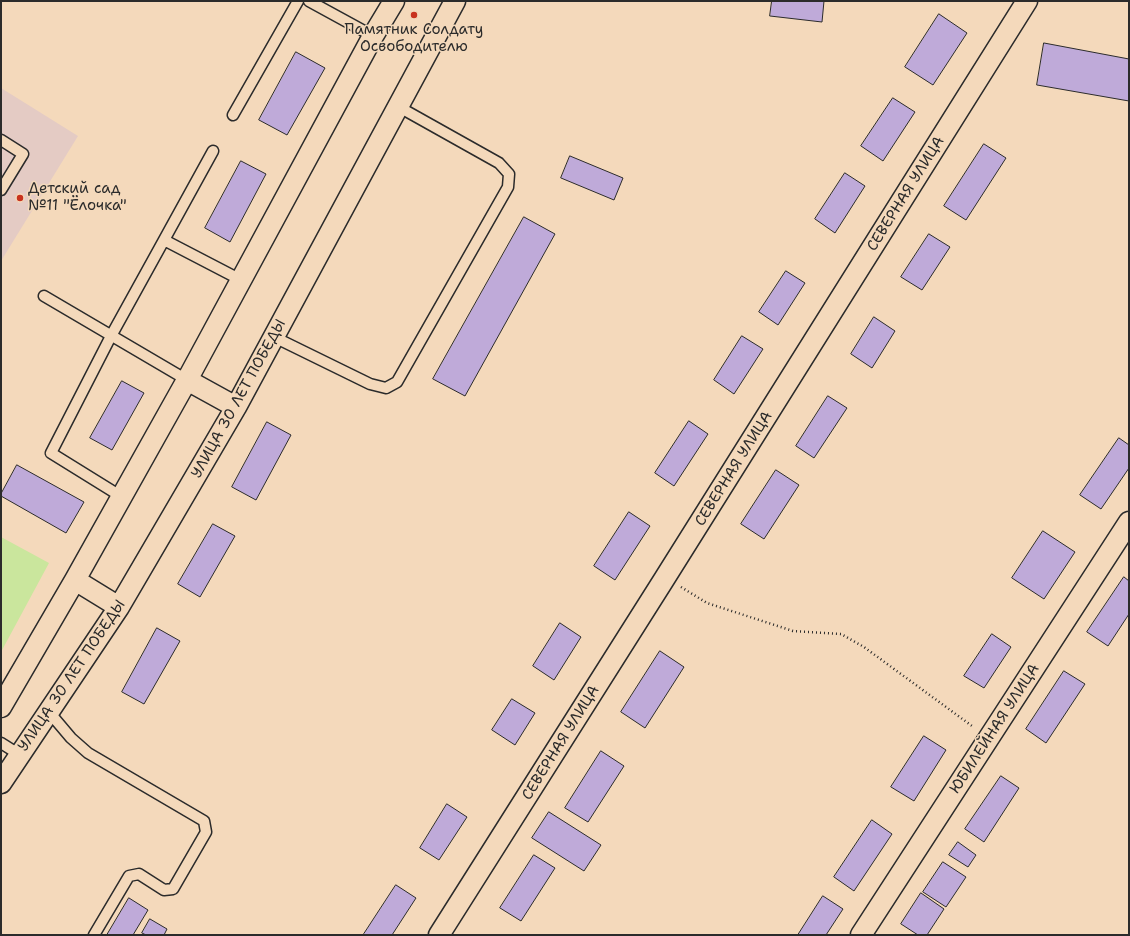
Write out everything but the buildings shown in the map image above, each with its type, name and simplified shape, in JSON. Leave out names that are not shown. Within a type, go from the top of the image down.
[{"type":"street","points":[[4,703],[187,380],[373,36],[394,1]]},
{"type":"street","name":"СЕВЕРНАЯ УЛИЦА","points":[[439,935],[666,577],[1027,1]]},
{"type":"street","name":"УЛИЦА 30 ЛЕТ ПОБЕДЫ","points":[[1,783],[119,607],[236,407],[399,107],[453,3]]},
{"type":"street","points":[[187,380],[236,407]]},
{"type":"street","name":"ЮБИЛЕЙНАЯ УЛИЦА","points":[[861,935],[1129,522]]},
{"type":"street","points":[[75,580],[119,607]]},
{"type":"lane","points":[[233,115],[298,1]]},
{"type":"lane","points":[[309,1],[373,36]]},
{"type":"lane","points":[[274,337],[370,384],[386,388],[397,382],[508,187],[509,174],[499,163],[399,107]]},
{"type":"lane","points":[[1,140],[23,154],[1,190]]},
{"type":"lane","points":[[122,497],[51,453],[111,336],[213,151]]},
{"type":"lane","points":[[164,240],[241,280]]},
{"type":"lane","points":[[44,296],[187,380]]},
{"type":"lane","points":[[46,717],[88,753],[204,821],[206,832],[173,889],[164,890],[139,874],[129,876],[94,935]]},
{"type":"lane","points":[[1,743],[20,755]]},
{"type":"path","points":[[666,577],[707,603],[793,631],[841,634],[864,647],[989,739]]},
{"type":"shaded area","name":"Детский сад №11 \"Ёлочка\"","points":[[1,88],[78,136],[1,261]]},
{"type":"green space","points":[[1,537],[49,563],[1,652]]},
{"type":"place","name":"Памятник Солдату Освободителю","points":[[414,15]]},
{"type":"place","name":"Детский сад №11 \"Ёлочка\"","points":[[20,198]]}]
